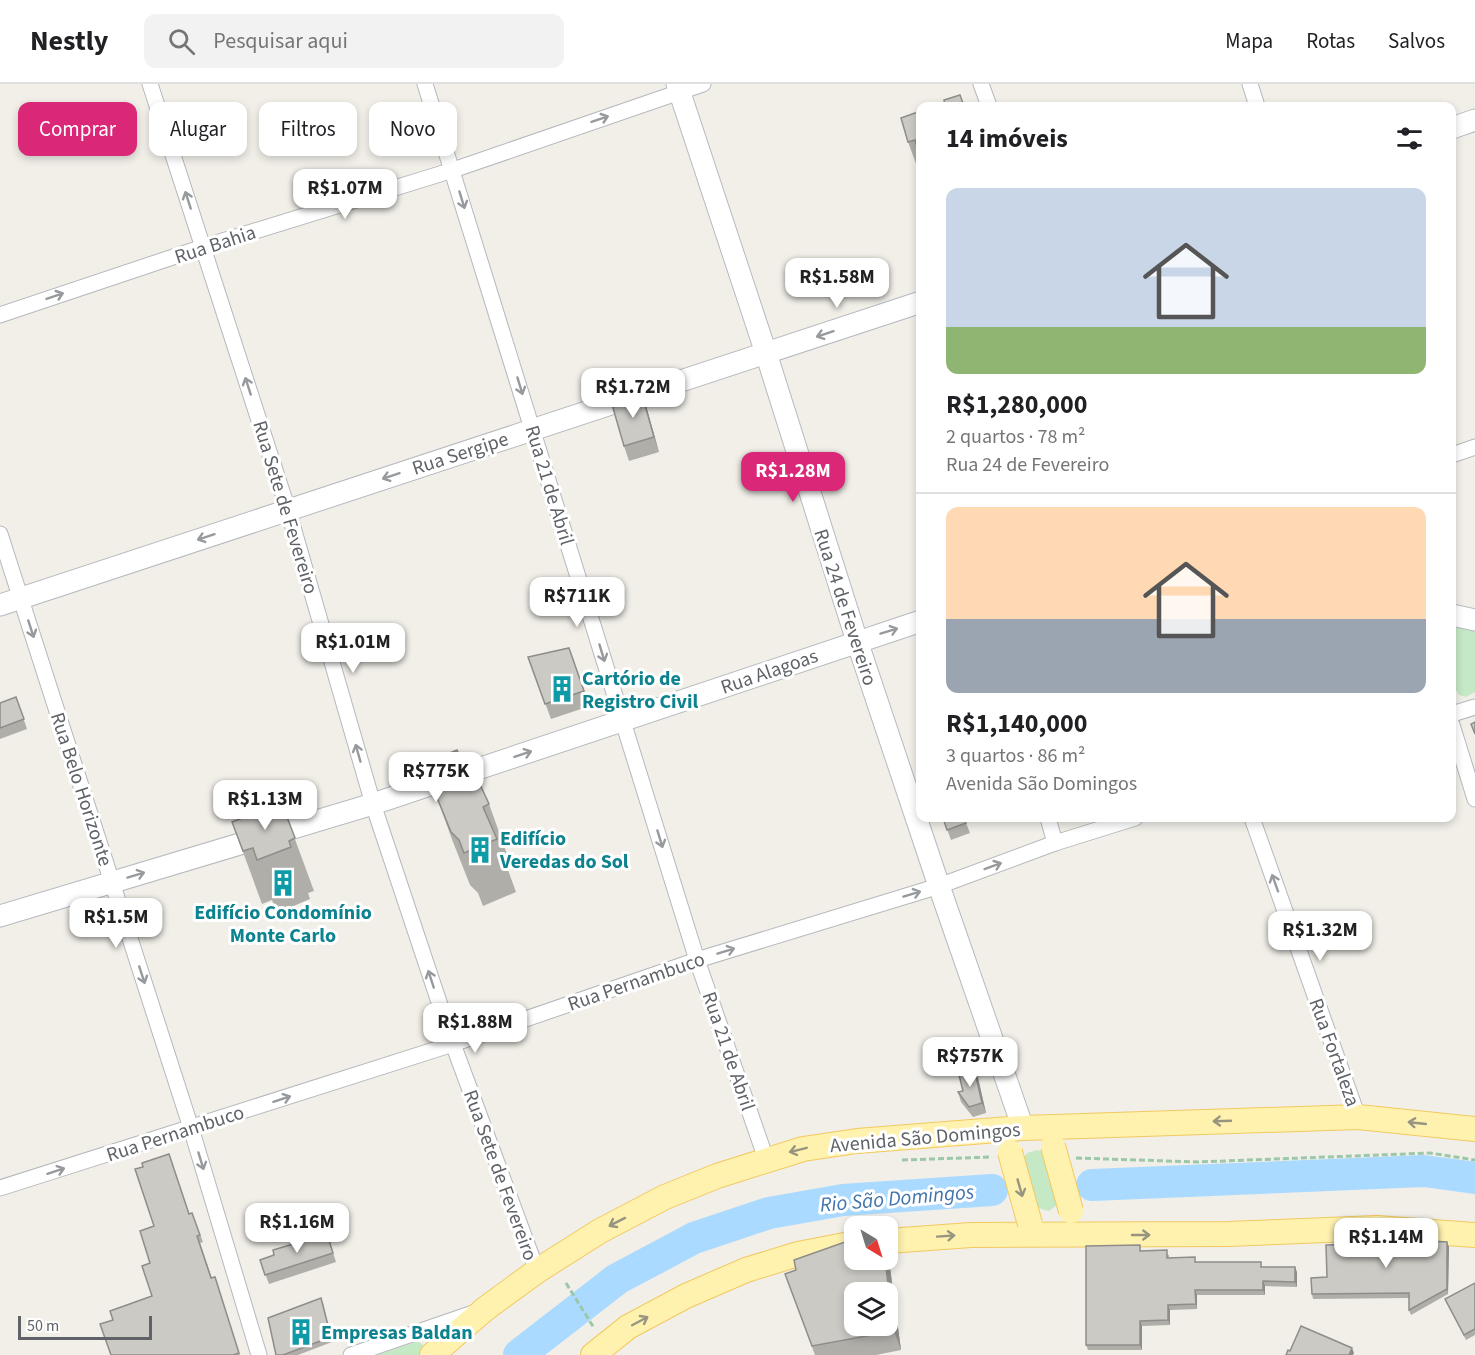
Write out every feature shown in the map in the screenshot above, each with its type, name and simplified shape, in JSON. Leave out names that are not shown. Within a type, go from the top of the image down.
[{"type":"main road","name":"Avenida São Domingos","points":[[432,1355],[485,1309],[537,1271],[600,1231],[665,1197],[766,1159],[803,1149],[857,1141],[1055,1144],[1358,1117],[1475,1129]]},
{"type":"main road","points":[[1008,1142],[1032,1229]]},
{"type":"main road","points":[[1055,1144],[1077,1235]]},
{"type":"main road","points":[[898,1240],[1032,1229],[1077,1235],[1228,1234],[1377,1228],[1475,1235]]},
{"type":"main road","points":[[593,1355],[628,1327],[706,1287],[746,1270],[798,1254],[844,1245]]},
{"type":"street","name":"Rua Sete de Fevereiro","points":[[150,84],[288,510],[373,804],[453,1044],[537,1271]]},
{"type":"street","name":"Rua 21 de Abril","points":[[425,84],[697,960],[766,1159]]},
{"type":"street","name":"Rua Bahia","points":[[0,315],[203,247],[453,170],[678,88],[703,84]]},
{"type":"street","points":[[981,84],[988,102]]},
{"type":"street","points":[[1250,84],[1256,102]]},
{"type":"street","name":"Rua 24 de Fevereiro","points":[[678,88],[916,817]]},
{"type":"street","points":[[1456,127],[1475,120]]},
{"type":"street","name":"Rua Sergipe","points":[[0,605],[916,304]]},
{"type":"street","points":[[1456,454],[1475,447]]},
{"type":"street","name":"Rua Belo Horizonte","points":[[0,534],[191,1128],[259,1355]]},
{"type":"street","points":[[1456,616],[1475,620]]},
{"type":"street","name":"Rua Alagoas","points":[[0,916],[373,804],[916,623]]},
{"type":"street","points":[[1456,713],[1475,707]]},
{"type":"street","points":[[1456,738],[1475,799]]},
{"type":"street","name":"Rua 24 de Fevereiro","points":[[918,822],[939,886],[1008,1142]]},
{"type":"street","points":[[1049,822],[1054,843]]},
{"type":"street","name":"Rua Pernambuco","points":[[0,1188],[453,1044],[697,960],[939,886],[1054,843],[1122,822]]},
{"type":"street","name":"Rua Fortaleza","points":[[1253,822],[1358,1117]]},
{"type":"street","points":[[351,1355],[485,1309]]},
{"type":"path","points":[[891,1160],[1008,1142]]},
{"type":"path","points":[[1055,1144],[1198,1162],[1430,1153],[1475,1160]]},
{"type":"path","points":[[566,1282],[595,1329]]},
{"type":"green space","points":[[1456,624],[1475,630],[1475,692],[1466,697],[1459,695],[1456,690]]},
{"type":"green space","points":[[1037,1150],[1044,1152],[1057,1205],[1049,1211],[1036,1205],[1023,1159],[1027,1153]]},
{"type":"green space","points":[[415,1342],[423,1345],[420,1355],[377,1355]]},
{"type":"building","points":[[960,95],[963,102],[944,102],[944,100]]},
{"type":"building","points":[[916,113],[916,143],[915,140],[908,142],[901,118]]},
{"type":"building","points":[[641,391],[654,437],[624,446],[611,401]]},
{"type":"building","name":"Cartório de Registro Civil","points":[[569,648],[584,691],[545,704],[528,657]]},
{"type":"building","points":[[16,697],[24,719],[0,728],[0,703]]},
{"type":"building","points":[[1475,722],[1475,734],[1471,724]]},
{"type":"building","points":[[457,750],[472,783],[478,780],[489,804],[483,807],[497,839],[464,853],[459,840],[451,832],[434,790],[437,784],[428,762]]},
{"type":"building","points":[[282,804],[295,838],[289,841],[291,847],[257,860],[253,848],[243,851],[232,822],[245,817],[246,812],[267,805],[271,808]]},
{"type":"building","points":[[944,822],[966,823],[947,830]]},
{"type":"building","points":[[974,1068],[982,1103],[969,1107],[958,1092],[963,1091],[958,1071]]},
{"type":"building","points":[[169,1154],[189,1214],[192,1213],[200,1235],[197,1236],[211,1278],[215,1277],[239,1353],[233,1355],[111,1355],[100,1324],[113,1320],[110,1311],[152,1296],[142,1266],[150,1263],[140,1231],[154,1226],[135,1169],[143,1167],[142,1163]]},
{"type":"building","points":[[327,1234],[333,1253],[265,1275],[260,1260],[274,1255],[273,1250]]},
{"type":"building","points":[[1376,1238],[1447,1242],[1447,1289],[1409,1310],[1409,1293],[1312,1294],[1311,1278],[1327,1277],[1326,1245],[1375,1244]]},
{"type":"building","points":[[844,1242],[844,1270],[886,1270],[888,1282],[844,1282],[844,1336],[867,1336],[812,1346],[785,1274],[796,1270],[794,1260]]},
{"type":"building","points":[[1140,1245],[1140,1251],[1167,1250],[1167,1258],[1195,1257],[1195,1262],[1261,1262],[1261,1267],[1295,1267],[1295,1282],[1263,1281],[1263,1290],[1195,1290],[1196,1304],[1168,1305],[1168,1320],[1140,1321],[1140,1345],[1086,1345],[1086,1246]]},
{"type":"building","points":[[1475,1283],[1475,1329],[1464,1335],[1445,1299]]},
{"type":"building","name":"Empresas Baldan","points":[[321,1298],[331,1337],[283,1355],[276,1355],[268,1318]]},
{"type":"building","points":[[1301,1326],[1352,1348],[1349,1355],[1286,1355]]},
{"type":"waterway","name":"Rio São Domingos","points":[[1092,1185],[1424,1171],[1475,1178]]},
{"type":"waterway","name":"Rio São Domingos","points":[[519,1355],[617,1279],[694,1238],[769,1213],[843,1200],[992,1190]]},
{"type":"place","name":"Cartório de Registro Civil","points":[[562,689]]},
{"type":"place","name":"Edifício Veredas do Sol","points":[[480,850]]},
{"type":"place","name":"Edifício Condomínio Monte Carlo","points":[[283,883]]},
{"type":"place","name":"Empresas Baldan","points":[[301,1332]]}]
